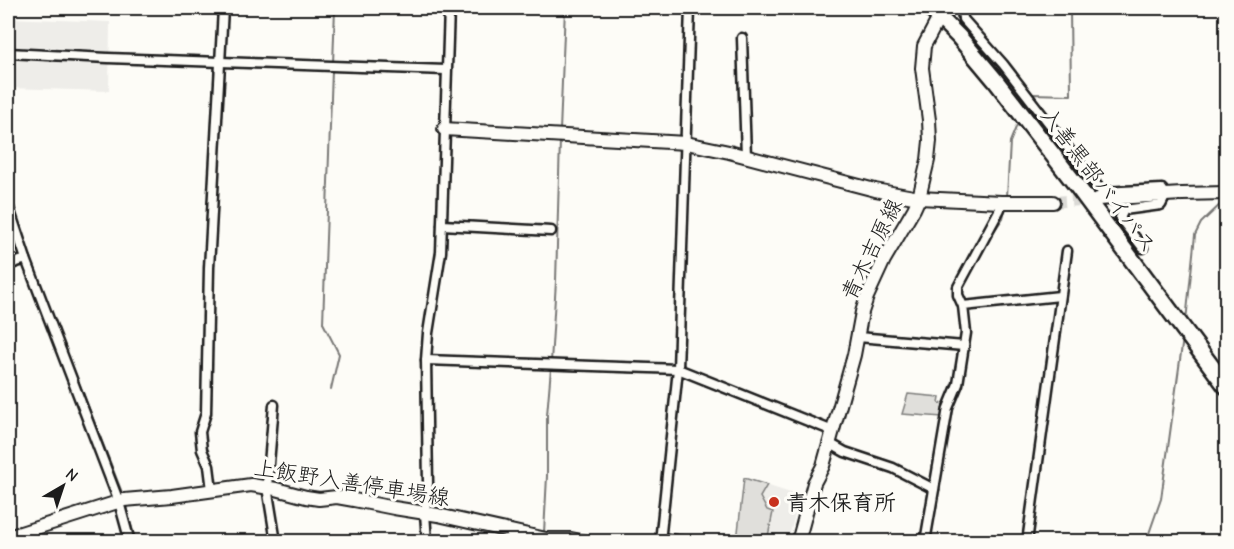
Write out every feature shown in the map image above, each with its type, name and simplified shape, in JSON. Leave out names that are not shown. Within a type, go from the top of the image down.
[{"type":"highway","name":"入善黒部バイパス","points":[[938,11],[1002,89],[1227,386]]},
{"type":"main road","name":"青木吉原線","points":[[798,542],[814,483],[823,466],[867,297],[919,198],[930,141],[922,68],[924,46],[938,11]]},
{"type":"main road","points":[[444,129],[686,143],[746,156],[875,190],[919,198],[1053,202]]},
{"type":"main road","points":[[1098,199],[1227,193]]},
{"type":"main road","name":"上飯野入善停車場線","points":[[14,537],[119,502],[251,484],[306,497],[319,499],[337,497],[425,513],[546,539],[571,539],[586,542]]},
{"type":"street","points":[[212,490],[209,466],[202,450],[200,432],[206,413],[209,268],[223,8]]},
{"type":"street","points":[[427,542],[425,513],[428,483],[426,360],[428,333],[440,262],[449,8]]},
{"type":"street","points":[[687,542],[661,540],[678,369],[690,8]]},
{"type":"street","points":[[963,8],[963,19],[1003,64],[1102,192],[1162,189],[1166,195],[1161,205],[1124,210],[1120,218],[1143,248]]},
{"type":"street","points":[[742,38],[746,156]]},
{"type":"street","points":[[8,52],[446,70]]},
{"type":"street","points":[[925,542],[948,408],[958,384],[966,333],[958,287],[1000,209],[1001,202]]},
{"type":"street","points":[[8,205],[26,259],[119,502],[130,542]]},
{"type":"street","points":[[442,225],[551,231]]},
{"type":"street","points":[[1027,542],[1067,251]]},
{"type":"street","points":[[8,265],[26,259]]},
{"type":"street","points":[[963,306],[1060,296]]},
{"type":"street","points":[[858,337],[964,346]]},
{"type":"street","points":[[426,360],[678,369],[831,437],[845,452],[893,468],[934,489]]},
{"type":"street","points":[[274,405],[267,487],[276,542]]},
{"type":"shaded area","points":[[8,18],[110,22],[109,91],[8,88]]},
{"type":"shaded area","points":[[908,394],[940,397],[939,403],[947,404],[943,417],[902,414]]},
{"type":"shaded area","points":[[744,478],[800,496],[788,541],[737,542]]},
{"type":"shaded area","points":[[744,478],[767,485],[760,497],[767,510],[773,512],[767,541],[737,541]]},
{"type":"waterway","points":[[333,64],[335,8]]},
{"type":"waterway","points":[[560,131],[565,8]]},
{"type":"waterway","points":[[1030,96],[1031,94],[1071,95],[1070,8]]},
{"type":"waterway","points":[[331,389],[339,354],[323,323],[332,70]]},
{"type":"waterway","points":[[1007,197],[1010,142],[1019,120]]},
{"type":"waterway","points":[[551,362],[560,140]]},
{"type":"waterway","points":[[8,183],[18,221]]},
{"type":"waterway","points":[[1186,321],[1195,235],[1201,223],[1226,199]]},
{"type":"waterway","points":[[988,240],[1003,218],[1006,205]]},
{"type":"waterway","points":[[43,291],[123,495]]},
{"type":"waterway","points":[[1146,542],[1161,499],[1183,338]]},
{"type":"waterway","points":[[544,533],[547,415],[551,368]]},
{"type":"waterway","points":[[125,504],[136,542]]},
{"type":"tunnel","points":[[1053,202],[1094,199]]},
{"type":"place","name":"青木保育所","points":[[774,502]]}]
